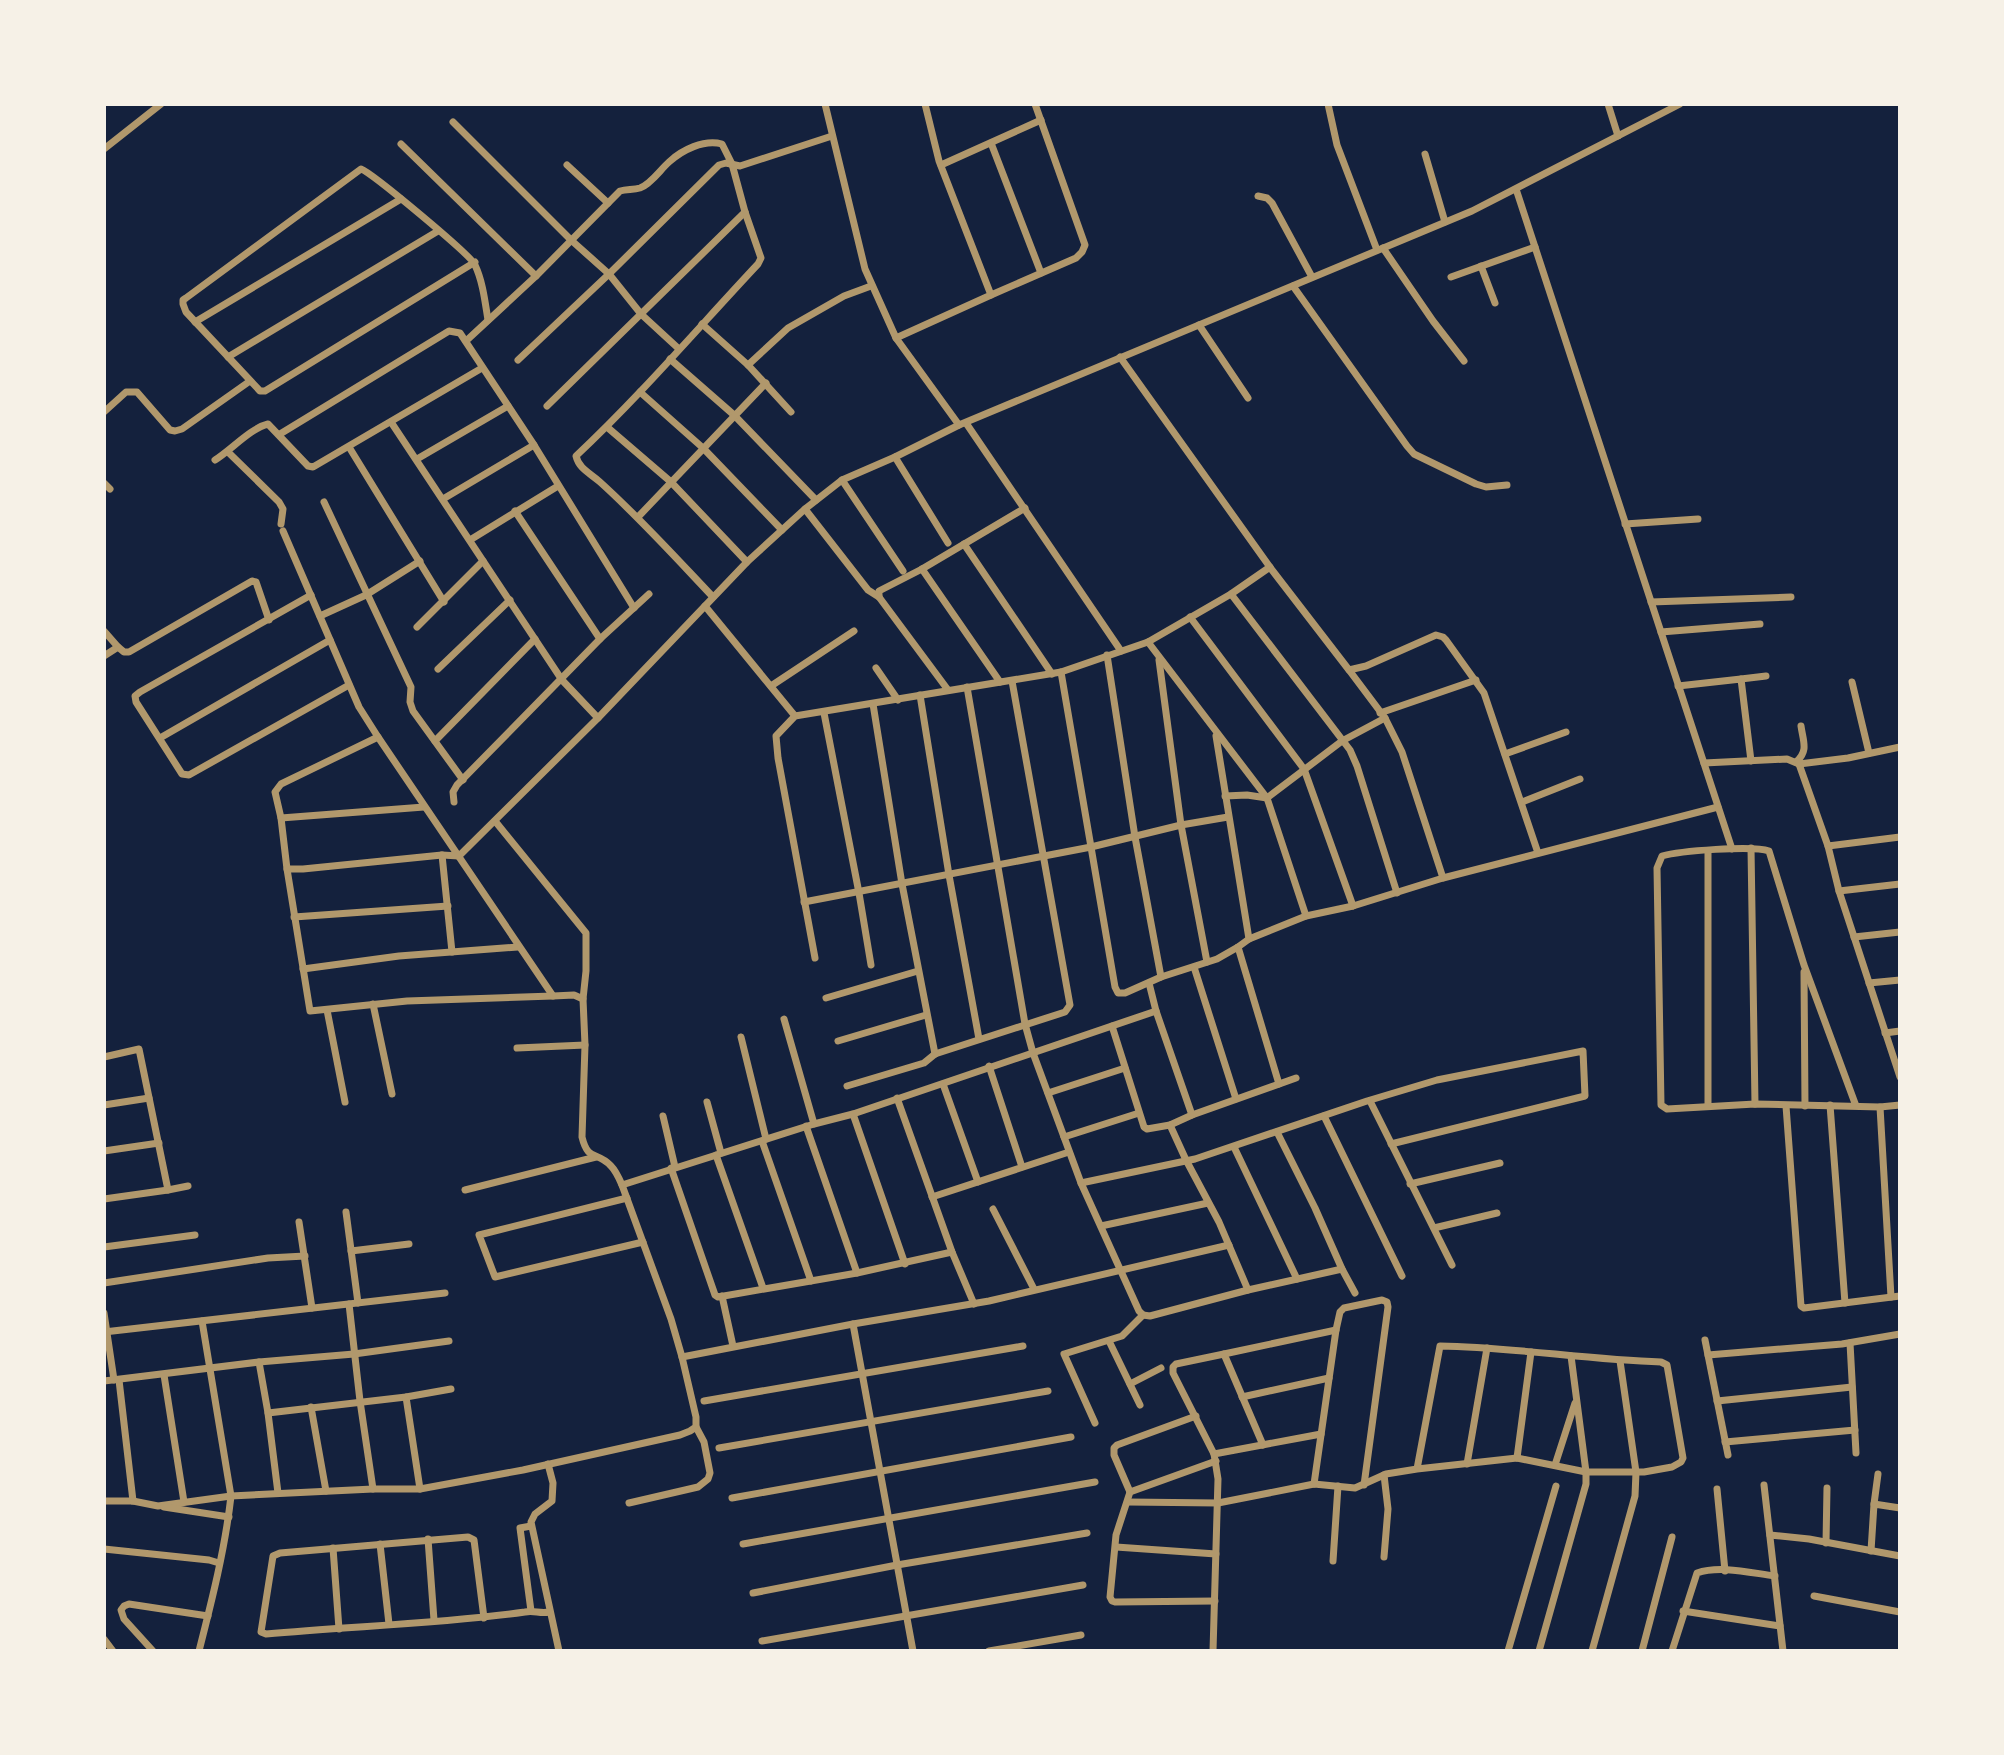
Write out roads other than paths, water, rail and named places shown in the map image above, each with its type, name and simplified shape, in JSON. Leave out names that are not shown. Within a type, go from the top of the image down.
[{"type":"street","points":[[104,149],[161,104]]},
{"type":"street","points":[[825,104],[865,269],[896,338],[1025,508],[1121,651]]},
{"type":"street","points":[[925,104],[941,165],[991,295]]},
{"type":"street","points":[[896,338],[1076,258],[1082,252],[1085,245],[1035,104]]},
{"type":"street","points":[[1328,104],[1337,145],[1380,249],[1464,361]]},
{"type":"street","points":[[1608,104],[1618,136]]},
{"type":"street","points":[[287,869],[459,856],[598,718],[747,562],[842,480],[962,424],[1445,222],[1680,104]]},
{"type":"street","points":[[941,165],[1041,120]]},
{"type":"street","points":[[453,122],[609,274],[641,314],[679,349]]},
{"type":"street","points":[[518,360],[719,165],[740,166],[832,136]]},
{"type":"street","points":[[466,341],[620,191],[641,188],[680,154],[704,143],[722,144],[732,164],[761,258],[640,392],[575,458],[584,470],[638,517],[713,597]]},
{"type":"street","points":[[991,143],[1041,273]]},
{"type":"street","points":[[401,144],[536,276]]},
{"type":"street","points":[[1425,154],[1445,222]]},
{"type":"street","points":[[567,165],[608,203]]},
{"type":"street","points":[[475,262],[270,388],[260,391],[186,312],[183,304],[183,300],[361,169],[475,262],[488,320]]},
{"type":"street","points":[[1516,189],[1732,849]]},
{"type":"street","points":[[1258,196],[1272,203],[1312,277]]},
{"type":"street","points":[[195,322],[401,199]]},
{"type":"street","points":[[547,406],[745,212]]},
{"type":"street","points":[[228,357],[438,231]]},
{"type":"street","points":[[1451,277],[1535,247]]},
{"type":"street","points":[[1481,266],[1495,303]]},
{"type":"street","points":[[748,365],[788,328],[844,296],[871,286]]},
{"type":"street","points":[[1293,286],[1414,454],[1476,484],[1486,487],[1507,485]]},
{"type":"street","points":[[702,324],[748,365],[791,412]]},
{"type":"street","points":[[1199,325],[1248,398]]},
{"type":"street","points":[[280,434],[449,331],[460,333],[534,445],[634,608]]},
{"type":"street","points":[[1120,357],[1270,567],[1382,716],[1402,752],[1443,878]]},
{"type":"street","points":[[670,359],[734,415],[816,500]]},
{"type":"street","points":[[215,460],[268,424],[308,466],[313,467],[482,368]]},
{"type":"street","points":[[104,412],[126,392],[137,392],[170,430],[175,431],[250,381]]},
{"type":"street","points":[[638,517],[766,383]]},
{"type":"street","points":[[640,392],[703,448],[782,530]]},
{"type":"street","points":[[417,459],[508,406]]},
{"type":"street","points":[[391,422],[562,680],[598,718]]},
{"type":"street","points":[[607,427],[671,482],[747,562]]},
{"type":"street","points":[[443,499],[534,445]]},
{"type":"street","points":[[349,447],[444,602]]},
{"type":"street","points":[[228,452],[283,509],[282,528],[359,707],[553,996]]},
{"type":"street","points":[[895,457],[948,543]]},
{"type":"street","points":[[842,480],[903,571]]},
{"type":"street","points":[[470,540],[558,486]]},
{"type":"street","points":[[324,502],[411,687],[413,711],[463,780]]},
{"type":"street","points":[[805,509],[863,583],[873,594],[879,595],[1025,508]]},
{"type":"street","points":[[515,511],[600,639]]},
{"type":"street","points":[[1625,524],[1698,519]]},
{"type":"street","points":[[964,544],[1052,674]]},
{"type":"street","points":[[320,616],[366,595],[420,561]]},
{"type":"street","points":[[417,627],[483,561]]},
{"type":"street","points":[[815,958],[780,773],[776,736],[795,716],[1061,672],[1148,642],[1231,594],[1270,567]]},
{"type":"street","points":[[922,569],[1000,682]]},
{"type":"street","points":[[104,631],[118,647],[129,652],[252,581],[256,582],[269,620]]},
{"type":"street","points":[[454,802],[453,792],[463,780],[600,639],[649,594]]},
{"type":"street","points":[[1231,594],[1350,750],[1397,893]]},
{"type":"street","points":[[311,595],[135,696],[138,706],[182,774],[189,775],[349,685]]},
{"type":"street","points":[[879,595],[948,690]]},
{"type":"street","points":[[1651,602],[1791,597]]},
{"type":"street","points":[[438,669],[510,600]]},
{"type":"street","points":[[705,606],[795,716]]},
{"type":"street","points":[[1190,617],[1304,769],[1353,906]]},
{"type":"street","points":[[1661,632],[1760,624]]},
{"type":"street","points":[[771,686],[854,631]]},
{"type":"street","points":[[1349,670],[1366,666],[1436,635],[1443,637],[1484,693],[1538,853]]},
{"type":"street","points":[[435,741],[535,639]]},
{"type":"street","points":[[160,738],[330,640]]},
{"type":"street","points":[[1148,642],[1267,798],[1306,916]]},
{"type":"street","points":[[104,656],[118,647]]},
{"type":"street","points":[[1107,655],[1135,837],[1161,977]]},
{"type":"street","points":[[1159,658],[1181,825],[1207,962]]},
{"type":"street","points":[[876,668],[898,700]]},
{"type":"street","points":[[1061,672],[1118,993],[1207,962],[1249,939],[1306,916],[1718,807]]},
{"type":"street","points":[[1678,686],[1766,676]]},
{"type":"street","points":[[1741,679],[1751,761]]},
{"type":"street","points":[[1225,796],[1267,798],[1342,741],[1382,716],[1476,680]]},
{"type":"street","points":[[847,1086],[924,1063],[935,1054],[1065,1012],[1070,1005],[1012,681]]},
{"type":"street","points":[[1852,682],[1869,753]]},
{"type":"street","points":[[967,687],[1025,1024],[1081,1183],[1139,1311],[1150,1316],[1342,1269]]},
{"type":"street","points":[[920,695],[979,1039]]},
{"type":"street","points":[[873,704],[902,884],[935,1054]]},
{"type":"street","points":[[824,713],[871,965]]},
{"type":"street","points":[[1797,763],[1805,750],[1801,726]]},
{"type":"street","points":[[1215,731],[1249,939]]},
{"type":"street","points":[[1505,754],[1566,732]]},
{"type":"street","points":[[378,737],[281,784],[275,792],[310,1011],[373,1004],[574,995],[583,999]]},
{"type":"street","points":[[1704,763],[1836,760],[1900,747]]},
{"type":"street","points":[[1797,763],[1828,846],[1839,891],[1900,1077]]},
{"type":"street","points":[[1522,802],[1580,779]]},
{"type":"street","points":[[281,818],[424,807]]},
{"type":"street","points":[[804,902],[997,866],[1228,817]]},
{"type":"street","points":[[495,821],[586,933],[582,1137],[589,1154],[612,1167],[622,1185],[671,1319],[696,1427],[704,1442],[710,1473],[704,1484],[629,1503]]},
{"type":"street","points":[[1828,846],[1900,837]]},
{"type":"street","points":[[1751,848],[1755,1104]]},
{"type":"street","points":[[1856,1106],[1804,965],[1771,853],[1766,849],[1751,848],[1662,856],[1657,868],[1661,1105],[1667,1109],[1755,1104],[1880,1107],[1900,1105]]},
{"type":"street","points":[[1708,851],[1708,1106]]},
{"type":"street","points":[[442,855],[452,952]]},
{"type":"street","points":[[1839,891],[1900,884]]},
{"type":"street","points":[[294,917],[448,906]]},
{"type":"street","points":[[1854,937],[1900,932]]},
{"type":"street","points":[[303,969],[399,956],[518,947]]},
{"type":"street","points":[[1238,947],[1279,1084]]},
{"type":"street","points":[[1804,965],[1805,1106]]},
{"type":"street","points":[[1194,967],[1236,1099]]},
{"type":"street","points":[[826,998],[918,971]]},
{"type":"street","points":[[1869,983],[1900,980]]},
{"type":"street","points":[[1149,983],[1192,1115]]},
{"type":"street","points":[[373,1004],[392,1094]]},
{"type":"street","points":[[327,1010],[345,1102]]},
{"type":"street","points":[[622,1185],[853,1114],[1156,1011]]},
{"type":"street","points":[[838,1041],[926,1015]]},
{"type":"street","points":[[784,1019],[810,1125],[857,1273]]},
{"type":"street","points":[[1112,1026],[1139,1113],[1147,1129],[1170,1125],[1296,1078]]},
{"type":"street","points":[[1885,1033],[1900,1031]]},
{"type":"street","points":[[741,1037],[764,1140],[811,1281]]},
{"type":"street","points":[[517,1048],[585,1045]]},
{"type":"street","points":[[104,1057],[139,1049],[168,1190]]},
{"type":"street","points":[[1081,1183],[1195,1159],[1437,1080],[1583,1051],[1585,1096],[1391,1144]]},
{"type":"street","points":[[989,1066],[1022,1167]]},
{"type":"street","points":[[1048,1093],[1125,1068]]},
{"type":"street","points":[[943,1084],[978,1182]]},
{"type":"street","points":[[104,1105],[149,1098]]},
{"type":"street","points":[[897,1098],[952,1252],[974,1304]]},
{"type":"street","points":[[1370,1101],[1452,1265]]},
{"type":"street","points":[[707,1102],[718,1154],[763,1288]]},
{"type":"street","points":[[1830,1105],[1845,1303]]},
{"type":"street","points":[[1786,1106],[1799,1303],[1804,1308],[1896,1297],[1880,1107]]},
{"type":"street","points":[[1064,1137],[1139,1113]]},
{"type":"street","points":[[853,1114],[905,1264]]},
{"type":"street","points":[[663,1116],[673,1168],[733,1346]]},
{"type":"street","points":[[1324,1116],[1402,1276]]},
{"type":"street","points":[[1170,1125],[1219,1222],[1248,1290]]},
{"type":"street","points":[[1277,1132],[1355,1293]]},
{"type":"street","points":[[104,1151],[159,1143]]},
{"type":"street","points":[[1234,1147],[1297,1279]]},
{"type":"street","points":[[932,1197],[1069,1152]]},
{"type":"street","points":[[465,1190],[596,1157]]},
{"type":"street","points":[[1410,1184],[1500,1163]]},
{"type":"street","points":[[104,1199],[188,1186]]},
{"type":"street","points":[[627,1198],[479,1235],[495,1277],[643,1242]]},
{"type":"street","points":[[1101,1226],[1208,1203]]},
{"type":"street","points":[[993,1209],[1034,1289]]},
{"type":"street","points":[[346,1212],[358,1303]]},
{"type":"street","points":[[1434,1228],[1497,1213]]},
{"type":"street","points":[[299,1222],[312,1308]]},
{"type":"street","points":[[104,1247],[195,1235]]},
{"type":"street","points":[[351,1251],[409,1244]]},
{"type":"street","points":[[682,1357],[974,1304],[1229,1245]]},
{"type":"street","points":[[718,1296],[905,1264],[952,1252]]},
{"type":"street","points":[[104,1283],[268,1258],[305,1256]]},
{"type":"street","points":[[105,1332],[445,1293]]},
{"type":"street","points":[[1314,1484],[1340,1312],[1344,1308],[1382,1300],[1387,1302],[1364,1485]]},
{"type":"street","points":[[349,1304],[373,1489]]},
{"type":"street","points":[[104,1313],[133,1501]]},
{"type":"street","points":[[1095,1423],[1064,1354],[1122,1336],[1143,1315]]},
{"type":"street","points":[[199,1651],[231,1496],[202,1321]]},
{"type":"street","points":[[853,1324],[913,1651]]},
{"type":"street","points":[[1213,1651],[1218,1479],[1215,1458],[1173,1373],[1173,1367],[1336,1330]]},
{"type":"street","points":[[1708,1355],[1900,1336]]},
{"type":"street","points":[[1705,1340],[1728,1455]]},
{"type":"street","points":[[104,1381],[449,1341]]},
{"type":"street","points":[[1109,1341],[1140,1405]]},
{"type":"street","points":[[1850,1343],[1856,1453]]},
{"type":"street","points":[[704,1401],[1023,1346]]},
{"type":"street","points":[[1128,1502],[1218,1503],[1314,1484],[1355,1488],[1384,1475],[1517,1458],[1586,1472],[1636,1472],[1672,1467],[1683,1458],[1667,1365],[1661,1362],[1439,1346],[1417,1469]]},
{"type":"street","points":[[1467,1464],[1487,1348]]},
{"type":"street","points":[[1517,1458],[1531,1352]]},
{"type":"street","points":[[1224,1354],[1263,1445]]},
{"type":"street","points":[[1539,1651],[1586,1484],[1571,1356]]},
{"type":"street","points":[[1592,1651],[1635,1496],[1636,1472],[1620,1361]]},
{"type":"street","points":[[259,1362],[278,1493]]},
{"type":"street","points":[[1130,1384],[1161,1368]]},
{"type":"street","points":[[164,1375],[184,1502]]},
{"type":"street","points":[[1242,1397],[1329,1378]]},
{"type":"street","points":[[1717,1401],[1852,1387]]},
{"type":"street","points":[[268,1413],[451,1389]]},
{"type":"street","points":[[719,1448],[1048,1391]]},
{"type":"street","points":[[406,1397],[420,1489]]},
{"type":"street","points":[[1555,1465],[1576,1401]]},
{"type":"street","points":[[311,1407],[326,1491]]},
{"type":"street","points":[[1196,1416],[1114,1448],[1130,1492],[1118,1528],[1110,1597],[1112,1601],[1215,1601]]},
{"type":"street","points":[[158,1506],[231,1496],[420,1489],[680,1435],[696,1427]]},
{"type":"street","points":[[1725,1442],[1855,1430]]},
{"type":"street","points":[[1130,1492],[1215,1458],[1321,1434]]},
{"type":"street","points":[[732,1498],[1071,1437]]},
{"type":"street","points":[[548,1464],[553,1483],[552,1501],[535,1514],[531,1526],[559,1651]]},
{"type":"street","points":[[1871,1551],[1878,1474]]},
{"type":"street","points":[[1384,1475],[1388,1509],[1384,1557]]},
{"type":"street","points":[[743,1544],[1095,1482]]},
{"type":"street","points":[[1764,1485],[1783,1651]]},
{"type":"street","points":[[1333,1561],[1338,1486]]},
{"type":"street","points":[[1508,1651],[1556,1486]]},
{"type":"street","points":[[1826,1543],[1827,1488]]},
{"type":"street","points":[[1717,1489],[1725,1571]]},
{"type":"street","points":[[104,1501],[133,1501],[229,1517]]},
{"type":"street","points":[[1874,1504],[1900,1508]]},
{"type":"street","points":[[531,1526],[520,1528],[531,1611]]},
{"type":"street","points":[[753,1593],[1087,1533]]},
{"type":"street","points":[[1770,1535],[1900,1556]]},
{"type":"street","points":[[484,1618],[474,1540],[468,1537],[428,1539],[273,1556],[261,1632],[339,1629],[484,1618],[531,1611],[549,1612]]},
{"type":"street","points":[[1642,1651],[1672,1537]]},
{"type":"street","points":[[428,1539],[434,1620]]},
{"type":"street","points":[[380,1544],[389,1624]]},
{"type":"street","points":[[1116,1547],[1216,1554]]},
{"type":"street","points":[[333,1548],[339,1629]]},
{"type":"street","points":[[104,1549],[219,1563]]},
{"type":"street","points":[[1672,1651],[1697,1573],[1725,1571],[1775,1576]]},
{"type":"street","points":[[762,1641],[1083,1585]]},
{"type":"street","points":[[1814,1596],[1900,1612]]},
{"type":"street","points":[[153,1651],[124,1619],[121,1610],[124,1606],[129,1604],[208,1616]]},
{"type":"street","points":[[1683,1611],[1780,1626]]},
{"type":"street","points":[[989,1651],[1081,1635]]},
{"type":"street","points":[[104,1639],[110,1650]]}]
